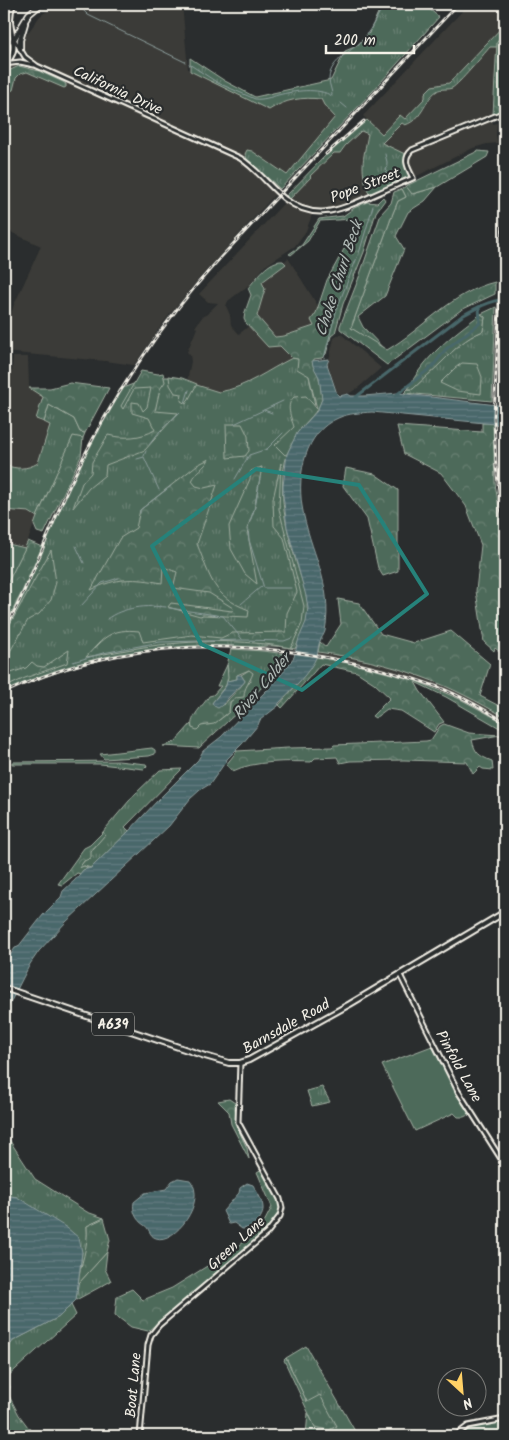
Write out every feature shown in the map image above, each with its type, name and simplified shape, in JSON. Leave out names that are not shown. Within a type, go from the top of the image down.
[{"type":"highway","points":[[14,39],[26,19],[41,4]]},
{"type":"highway","points":[[20,48],[20,40],[26,19]]},
{"type":"main road","points":[[4,10],[6,4]]},
{"type":"main road","points":[[4,64],[12,53],[14,39],[10,26],[10,17],[13,4]]},
{"type":"main road","points":[[4,38],[10,26]]},
{"type":"main road","points":[[4,43],[14,39]]},
{"type":"main road","name":"Barnsdale Road","points":[[4,988],[205,1056],[229,1063],[240,1063],[254,1058],[400,975],[505,912]]},
{"type":"street","name":"California Drive","points":[[14,39],[25,57],[37,66]]},
{"type":"street","name":"California Drive","points":[[4,64],[20,62],[37,66],[240,158],[248,163],[284,198],[300,208],[313,212]]},
{"type":"street","name":"Pope Street","points":[[313,212],[331,212],[346,207],[413,178],[406,162],[407,155],[412,150],[505,112]]},
{"type":"street","name":"Pinfold Lane","points":[[400,975],[458,1091],[505,1165]]},
{"type":"street","name":"Green Lane","points":[[151,1335],[159,1325],[263,1237],[280,1216],[282,1208],[280,1199],[238,1122],[240,1063]]},
{"type":"street","name":"Boat Lane","points":[[140,1436],[148,1345],[151,1335]]},
{"type":"street","points":[[456,1436],[468,1426],[505,1419]]},
{"type":"highlighted area","points":[[256,469],[359,485],[427,594],[302,690],[201,644],[152,546]]},
{"type":"shaded area","points":[[57,4],[182,4],[188,69],[190,71],[269,110],[295,98],[313,98],[321,99],[324,105],[336,117],[287,175],[252,151],[247,150],[247,159],[280,189],[202,275],[166,319],[134,365],[4,352],[4,334],[14,305],[41,246],[4,229],[4,69],[13,65],[28,68],[34,59],[25,51],[23,43],[25,37],[40,16]]},
{"type":"shaded area","points":[[469,4],[505,4],[505,24],[449,83],[425,98],[404,120],[400,116],[382,134],[363,116]]},
{"type":"shaded area","points":[[490,47],[497,47],[492,110],[493,124],[497,123],[496,135],[498,143],[473,148],[413,178],[382,143],[402,123],[413,121],[435,92],[454,86]]},
{"type":"shaded area","points":[[361,131],[368,134],[362,163],[364,181],[370,196],[331,211],[313,212],[306,231],[295,246],[265,266],[249,285],[228,301],[226,306],[230,315],[231,325],[239,334],[249,326],[268,347],[280,346],[292,358],[252,380],[219,392],[187,382],[191,361],[190,355],[187,352],[197,328],[195,327],[203,316],[218,303],[208,302],[199,294],[282,205],[310,178],[309,176],[334,153],[342,152],[345,146]]},
{"type":"shaded area","points":[[288,258],[318,306],[312,320],[314,326],[275,337],[257,316],[265,289],[262,282],[286,264],[284,262]]},
{"type":"shaded area","points":[[341,334],[381,368],[350,393],[340,394],[337,392],[328,364],[334,338]]},
{"type":"shaded area","points":[[13,357],[28,357],[29,387],[43,397],[36,419],[50,425],[38,463],[29,468],[15,468],[4,465],[4,371],[12,371]]},
{"type":"shaded area","points":[[4,510],[29,512],[37,517],[25,548],[4,543]]},
{"type":"shaded area","points":[[318,652],[377,663],[421,676],[472,698],[505,717],[505,723],[436,688],[354,664],[316,656]]},
{"type":"green space","points":[[382,4],[423,4],[439,17],[372,92],[280,189],[247,159],[245,154],[247,150],[252,151],[287,175],[335,117],[321,99],[307,98],[294,100],[282,103],[269,110],[190,71],[190,58],[225,81],[255,97],[331,80],[345,51],[357,46],[369,33]]},
{"type":"green space","points":[[505,24],[505,33],[499,39],[497,47],[490,47],[452,88],[439,90],[433,94],[416,118],[405,125],[402,123],[382,143],[407,155],[406,162],[413,178],[370,196],[363,172],[368,134],[361,131],[340,153],[334,153],[310,176],[288,201],[284,198],[326,155],[367,120],[382,134],[400,115],[405,119],[425,98],[425,93],[432,86],[449,83]]},
{"type":"green space","points":[[505,33],[505,108],[493,114],[497,42]]},
{"type":"green space","points":[[19,66],[39,71],[63,82],[66,84],[66,87],[64,88],[27,72],[20,74],[16,78],[13,90],[4,89],[4,73]]},
{"type":"green space","points":[[478,151],[489,152],[487,157],[437,187],[412,194],[406,186]]},
{"type":"green space","points":[[406,186],[413,194],[437,187],[425,201],[408,212],[396,236],[404,249],[385,296],[358,317],[363,327],[386,351],[351,328],[398,201],[406,197],[402,189]]},
{"type":"green space","points":[[402,189],[406,197],[398,201],[351,328],[387,350],[451,302],[465,294],[495,282],[495,294],[461,310],[387,365],[340,329],[340,326],[381,214],[391,203],[394,192]]},
{"type":"green space","points":[[383,197],[385,200],[376,212],[364,252],[343,304],[335,333],[331,336],[326,354],[322,358],[314,359],[313,364],[321,386],[322,399],[320,404],[315,413],[298,432],[285,455],[275,445],[294,427],[289,407],[291,400],[294,397],[306,396],[317,409],[309,376],[297,369],[298,359],[292,358],[280,346],[268,347],[246,323],[244,319],[245,312],[251,295],[248,288],[268,266],[278,261],[283,261],[286,264],[262,282],[265,289],[257,316],[275,337],[314,326],[311,320],[316,313],[327,280],[349,240],[354,219],[320,221],[308,241],[291,255],[289,254],[302,245],[319,219],[343,216],[367,202],[377,203]]},
{"type":"green space","points":[[496,307],[492,401],[404,393],[408,389],[413,389],[461,344],[483,331],[485,317],[481,314]]},
{"type":"green space","points":[[481,314],[485,317],[483,331],[461,344],[413,389],[408,389],[430,357],[450,338]]},
{"type":"green space","points":[[503,314],[505,314],[505,403],[499,403]]},
{"type":"green space","points":[[292,358],[298,359],[309,376],[315,405],[289,448],[284,469],[284,512],[308,607],[306,622],[295,649],[278,646],[217,646],[154,650],[124,655],[65,670],[4,693],[4,628],[22,592],[68,487],[120,389],[152,377],[171,377],[219,392],[247,383]]},
{"type":"green space","points":[[462,363],[477,364],[482,377],[481,394],[457,391],[440,383]]},
{"type":"green space","points":[[141,371],[163,373],[165,382],[160,389],[155,411],[178,413],[145,450],[106,465],[105,475],[89,488],[73,508],[82,483],[91,473],[92,462],[108,435],[132,437],[144,435],[155,430],[149,418],[132,413],[132,402],[139,403],[143,411],[147,407],[151,388],[134,389],[123,409],[121,406]]},
{"type":"green space","points":[[169,376],[182,378],[197,384],[186,404],[181,401],[182,394],[175,393],[170,385]]},
{"type":"green space","points":[[70,383],[109,388],[85,433],[80,432],[74,419],[49,405],[44,422],[36,419],[43,397],[29,388],[50,388]]},
{"type":"green space","points":[[49,405],[74,419],[80,432],[85,433],[83,438],[73,437],[37,517],[29,512],[4,510],[4,465],[21,468],[38,463],[50,425],[44,422]]},
{"type":"green space","points":[[482,423],[493,423],[495,483],[505,550],[504,655],[495,648],[494,651],[484,642],[476,591],[481,545],[466,506],[441,473],[404,454],[397,426],[482,432]]},
{"type":"green space","points":[[226,424],[242,424],[248,436],[249,451],[245,456],[227,458]]},
{"type":"green space","points":[[73,436],[83,438],[81,456],[44,534],[37,532],[34,525],[37,517]]},
{"type":"green space","points":[[209,459],[192,481],[196,486],[204,488],[217,485],[197,544],[214,584],[227,599],[249,610],[248,617],[200,616],[168,607],[171,603],[232,611],[233,608],[209,593],[173,588],[177,572],[163,567],[162,583],[126,580],[109,583],[91,590],[120,538],[136,528],[140,510],[197,465]]},
{"type":"green space","points":[[281,463],[279,509],[304,606],[302,623],[291,648],[255,643],[199,642],[144,647],[86,657],[109,635],[129,630],[139,631],[143,642],[192,635],[221,638],[232,633],[286,632],[287,613],[297,592],[284,538],[274,526],[273,499]]},
{"type":"green space","points":[[262,467],[254,510],[247,529],[257,584],[245,574],[231,549],[229,526],[250,479],[251,471]]},
{"type":"green space","points":[[346,468],[375,474],[398,490],[398,571],[383,576],[378,568],[367,519],[343,486]]},
{"type":"green space","points":[[28,541],[42,547],[4,628],[4,590]]},
{"type":"green space","points":[[4,543],[25,548],[4,590]]},
{"type":"green space","points":[[51,550],[56,582],[51,600],[39,614],[28,620],[4,662],[4,635]]},
{"type":"green space","points":[[338,599],[359,603],[381,634],[414,643],[451,631],[490,664],[480,696],[505,709],[505,717],[454,690],[409,672],[344,656],[318,652],[320,642],[326,647],[341,624]]},
{"type":"green space","points":[[231,649],[286,654],[257,692],[199,748],[163,746],[175,742],[191,724],[192,728],[215,722],[224,717],[229,712],[230,702],[251,681],[249,670],[237,675],[237,679],[227,681],[227,665]]},
{"type":"green space","points":[[69,650],[67,663],[25,678],[4,688],[4,665],[11,673],[26,668],[32,662],[37,666],[44,667]]},
{"type":"green space","points":[[316,656],[414,680],[462,700],[505,723],[505,731],[446,697],[415,682],[444,722],[439,724],[434,732],[401,711],[387,709],[375,718],[372,716],[390,698],[374,683],[357,672],[321,664],[282,708],[279,705],[302,678]]},
{"type":"green space","points":[[227,665],[228,677],[226,685],[212,703],[224,705],[245,681],[241,675],[249,670],[253,673],[246,687],[244,697],[235,698],[230,702],[229,712],[214,724],[201,726],[197,730],[192,728],[193,720],[198,711],[209,696],[213,695],[221,686],[217,686]]},
{"type":"green space","points":[[444,724],[469,733],[500,735],[472,740],[478,754],[492,761],[493,770],[480,767],[473,774],[467,762],[404,760],[350,761],[340,763],[337,757],[315,758],[311,762],[261,763],[233,771],[226,765],[237,751],[426,741],[431,740],[440,726]]},
{"type":"green space","points":[[152,748],[155,750],[155,754],[149,756],[104,759],[100,754]]},
{"type":"green space","points":[[118,761],[146,764],[147,766],[144,769],[100,764],[12,764],[12,762]]},
{"type":"green space","points":[[182,769],[125,827],[129,831],[91,868],[84,866],[78,869],[104,835],[103,832],[106,828],[135,794],[160,770]]},
{"type":"green space","points":[[103,832],[105,835],[91,851],[91,858],[84,861],[79,868],[84,866],[88,868],[83,870],[81,874],[77,873],[62,885],[58,884],[84,848],[90,845]]},
{"type":"green space","points":[[432,1046],[457,1096],[470,1114],[458,1117],[454,1113],[415,1131],[382,1065]]},
{"type":"green space","points":[[322,1087],[330,1102],[312,1106],[307,1091]]},
{"type":"green space","points":[[229,1099],[235,1103],[236,1125],[247,1148],[249,1159],[231,1124],[229,1112],[218,1101]]},
{"type":"green space","points":[[8,1138],[35,1179],[87,1212],[104,1218],[87,1226],[86,1247],[80,1268],[82,1252],[17,1197],[4,1195],[4,1140]]},
{"type":"green space","points":[[262,1169],[280,1207],[276,1218],[256,1241],[148,1331],[131,1327],[115,1315],[117,1296],[132,1289],[143,1300],[172,1288],[236,1248],[260,1230],[272,1207],[257,1172]]},
{"type":"green space","points":[[104,1218],[110,1240],[107,1252],[78,1284],[86,1248],[87,1226]]},
{"type":"green space","points":[[107,1252],[105,1269],[111,1281],[76,1300],[78,1284]]},
{"type":"green space","points":[[71,1305],[76,1315],[6,1378],[10,1387],[8,1394],[19,1415],[31,1431],[23,1436],[4,1436],[4,1353],[13,1341],[59,1317]]},
{"type":"green space","points":[[306,1346],[356,1433],[349,1436],[344,1436],[342,1433],[335,1436],[311,1436],[309,1434],[304,1436],[306,1435],[308,1413],[315,1427],[329,1430],[337,1426],[307,1402],[286,1358]]},
{"type":"green space","points":[[286,1358],[307,1402],[320,1395],[337,1426],[329,1430],[315,1427],[284,1360]]},
{"type":"green space","points":[[505,1422],[505,1436],[459,1436],[469,1428]]},
{"type":"water","points":[[329,359],[327,364],[339,396],[348,394],[351,396],[364,396],[398,393],[505,406],[505,425],[372,412],[342,416],[327,424],[318,433],[306,455],[301,481],[305,522],[324,582],[326,598],[325,631],[314,663],[278,706],[260,720],[242,744],[227,759],[210,784],[190,799],[169,826],[66,922],[39,951],[30,964],[4,1015],[4,965],[15,948],[18,947],[43,915],[61,897],[63,891],[83,870],[91,868],[129,831],[198,760],[203,751],[221,737],[277,680],[294,657],[306,622],[308,608],[287,527],[283,486],[287,454],[297,433],[317,411],[322,399],[319,377],[312,361]]},
{"type":"water","points":[[237,675],[241,675],[245,681],[244,683],[218,708],[214,706],[212,703],[226,686],[227,681],[237,679]]},
{"type":"water","points":[[178,1178],[190,1180],[194,1189],[195,1199],[192,1209],[186,1220],[171,1235],[156,1238],[152,1236],[137,1218],[134,1212],[134,1202],[145,1193],[166,1189],[172,1181]]},
{"type":"water","points":[[247,1183],[253,1185],[263,1205],[263,1212],[257,1222],[246,1229],[242,1229],[234,1223],[229,1224],[223,1211],[239,1193],[240,1188]]},
{"type":"water","points":[[4,1195],[17,1197],[67,1228],[79,1238],[82,1252],[76,1300],[59,1317],[13,1341],[4,1353]]},
{"type":"waterway","points":[[77,4],[88,15],[185,62]]},
{"type":"waterway","points":[[332,95],[329,79],[333,66],[360,43],[384,4]]},
{"type":"waterway","points":[[189,64],[218,83],[255,99],[264,99],[298,91],[320,91],[332,96]]},
{"type":"waterway","name":"Choke Churl Beck","points":[[341,103],[347,108]]},
{"type":"waterway","name":"Choke Churl Beck","points":[[385,154],[387,162],[386,181]]},
{"type":"waterway","name":"Choke Churl Beck","points":[[324,358],[337,308],[360,250],[373,206]]},
{"type":"waterway","points":[[356,397],[462,316],[488,303],[505,299]]},
{"type":"waterway","points":[[395,396],[433,366],[446,349],[480,323],[479,307]]},
{"type":"waterway","points":[[185,403],[189,390]]},
{"type":"waterway","points":[[234,424],[283,401]]},
{"type":"waterway","points":[[264,410],[272,413]]},
{"type":"waterway","points":[[149,445],[160,431],[180,412]]},
{"type":"waterway","points":[[235,479],[249,455],[267,449],[283,433]]},
{"type":"waterway","points":[[144,456],[146,451]]},
{"type":"waterway","points":[[137,459],[144,457],[159,490]]},
{"type":"waterway","points":[[260,478],[255,507],[248,527],[249,540],[264,588],[291,588]]},
{"type":"waterway","points":[[140,513],[140,510],[171,486]]},
{"type":"waterway","points":[[76,546],[84,563]]},
{"type":"waterway","points":[[81,606],[102,583],[119,578]]},
{"type":"waterway","points":[[241,604],[262,586]]},
{"type":"waterway","points":[[107,619],[128,609],[151,606],[166,607]]},
{"type":"waterway","points":[[169,608],[223,616],[242,639]]},
{"type":"waterway","points":[[73,662],[103,653],[160,642],[284,641],[292,638]]},
{"type":"railway","points":[[4,631],[22,596],[69,487],[100,425],[136,366],[156,338],[198,283],[221,257],[458,4]]},
{"type":"railway","points":[[326,154],[364,121]]},
{"type":"railway","points":[[505,177],[494,417],[496,466],[505,538]]},
{"type":"railway","points":[[4,693],[42,677],[82,664],[122,655],[163,649],[204,647],[246,648],[288,651],[329,658],[397,674],[447,691],[505,722]]},
{"type":"water label","name":"River Calder","points":[[261,686]]}]
